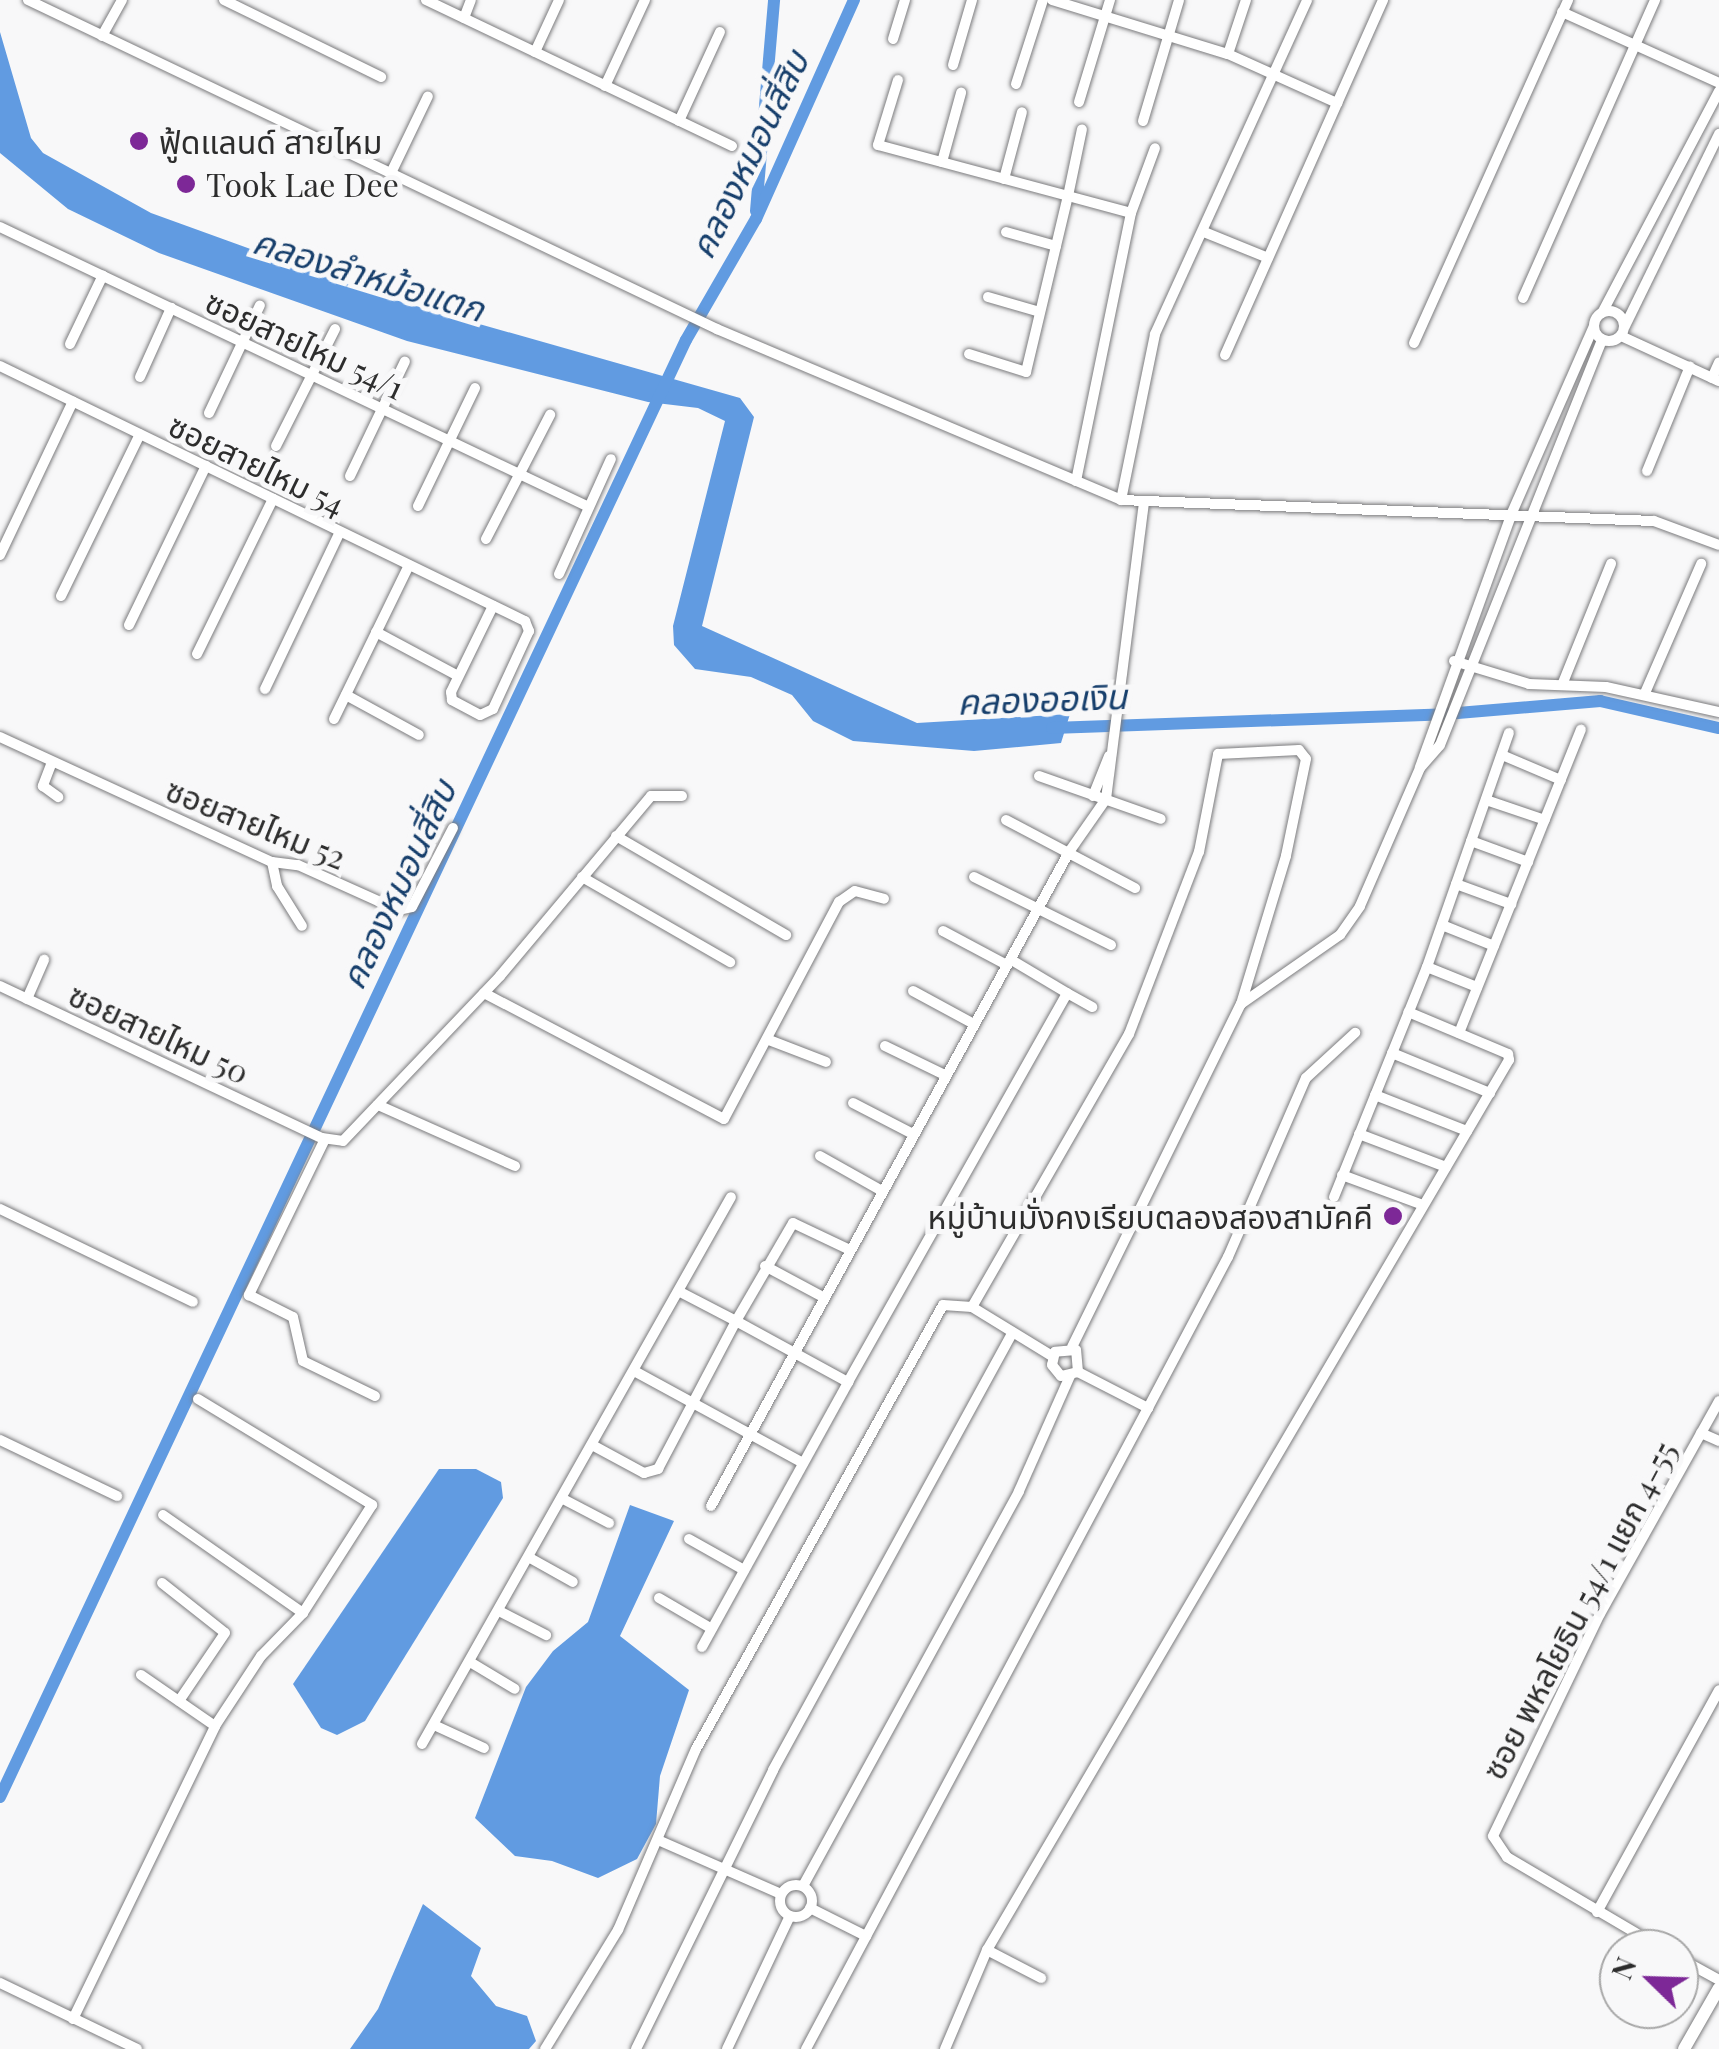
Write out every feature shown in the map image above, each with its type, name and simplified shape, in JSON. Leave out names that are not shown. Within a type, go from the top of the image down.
[{"type":"street","points":[[28,0],[717,330],[1121,500],[1654,522],[1719,545]]},
{"type":"street","points":[[102,36],[122,0]]},
{"type":"street","points":[[224,0],[381,77]]},
{"type":"street","points":[[426,0],[732,146]]},
{"type":"street","points":[[464,18],[471,0]]},
{"type":"street","points":[[534,52],[560,0]]},
{"type":"street","points":[[605,86],[645,0]]},
{"type":"street","points":[[893,40],[904,0]]},
{"type":"street","points":[[953,65],[972,0]]},
{"type":"street","points":[[1016,84],[1043,0]]},
{"type":"street","points":[[1052,0],[1228,54],[1337,102]]},
{"type":"street","points":[[1079,102],[1110,0]]},
{"type":"street","points":[[1142,121],[1179,0]]},
{"type":"street","points":[[1228,54],[1246,0]]},
{"type":"street","points":[[1121,500],[1155,334],[1307,0]]},
{"type":"street","points":[[1225,354],[1383,0]]},
{"type":"street","points":[[1414,344],[1568,0]]},
{"type":"street","points":[[1523,298],[1655,0]]},
{"type":"street","points":[[1562,12],[1719,82]]},
{"type":"street","points":[[679,121],[720,32]]},
{"type":"street","points":[[898,80],[878,145],[1132,213]]},
{"type":"street","points":[[1241,1004],[1352,922],[1420,768],[1444,687],[1511,515],[1594,326],[1719,91]]},
{"type":"street","points":[[942,162],[961,94]]},
{"type":"street","points":[[391,173],[428,96]]},
{"type":"street","points":[[1004,179],[1022,112]]},
{"type":"street","points":[[969,354],[1026,372],[1082,128]]},
{"type":"street","points":[[1420,768],[1443,736],[1461,694],[1602,339],[1623,331],[1719,134]]},
{"type":"street","points":[[1076,481],[1132,213],[1154,148]]},
{"type":"street","name":"ซอยสายไหม 54/1","points":[[0,227],[589,507]]},
{"type":"street","points":[[1006,232],[1056,246]]},
{"type":"street","points":[[1204,232],[1268,258]]},
{"type":"street","points":[[70,344],[103,275]]},
{"type":"street","points":[[988,296],[1040,312]]},
{"type":"street","points":[[209,413],[260,306]]},
{"type":"street","points":[[140,377],[172,308]]},
{"type":"street","points":[[1602,313],[1617,313],[1623,331],[1716,379],[1719,362]]},
{"type":"street","points":[[1594,326],[1602,339]]},
{"type":"street","points":[[276,446],[335,329]]},
{"type":"street","points":[[350,476],[405,361]]},
{"type":"street","points":[[1647,471],[1690,366]]},
{"type":"street","name":"ซอยสายไหม 54","points":[[1,370],[74,401],[529,625],[488,715],[452,700],[458,676]]},
{"type":"street","points":[[418,506],[475,388]]},
{"type":"street","points":[[0,555],[74,401]]},
{"type":"street","points":[[486,539],[550,415]]},
{"type":"street","points":[[61,596],[140,434]]},
{"type":"street","points":[[560,574],[611,459]]},
{"type":"street","points":[[129,625],[206,466]]},
{"type":"street","points":[[197,654],[272,499]]},
{"type":"street","points":[[1093,810],[1093,794],[1112,739],[1144,501]]},
{"type":"street","points":[[265,690],[340,532]]},
{"type":"street","points":[[1562,685],[1611,564]]},
{"type":"street","points":[[1645,693],[1700,564]]},
{"type":"street","points":[[334,719],[409,565]]},
{"type":"street","points":[[376,632],[458,676],[492,606]]},
{"type":"street","points":[[1454,662],[1529,684],[1645,693],[1719,712]]},
{"type":"street","points":[[346,695],[419,735]]},
{"type":"street","points":[[1459,1033],[1581,730]]},
{"type":"street","points":[[1334,1197],[1427,967],[1509,733]]},
{"type":"street","name":"ซอยสายไหม 52","points":[[0,737],[272,862],[298,865],[406,911],[453,828]]},
{"type":"street","points":[[972,1306],[1129,1034],[1199,852],[1218,754],[1299,750],[1306,759],[1286,856],[1241,1004],[1072,1348],[1052,1356]]},
{"type":"street","points":[[1502,755],[1561,780]]},
{"type":"street","points":[[710,1506],[1038,907],[1093,810],[1106,799],[1113,772],[1109,756]]},
{"type":"street","points":[[52,762],[43,786],[58,797]]},
{"type":"street","points":[[1039,776],[1161,819]]},
{"type":"street","points":[[375,1396],[302,1360],[293,1318],[249,1295],[324,1138],[343,1141],[378,1105],[484,994],[651,796],[682,796]]},
{"type":"street","points":[[1486,800],[1545,820]]},
{"type":"street","points":[[1006,820],[1136,888]]},
{"type":"street","points":[[616,836],[786,936]]},
{"type":"street","points":[[1471,841],[1528,862]]},
{"type":"street","points":[[272,862],[277,886],[302,926]]},
{"type":"street","points":[[582,877],[730,962]]},
{"type":"street","points":[[974,877],[1111,945]]},
{"type":"street","points":[[1456,884],[1511,904]]},
{"type":"street","points":[[484,994],[714,1118],[730,1111],[839,902],[855,891],[884,899]]},
{"type":"street","points":[[1442,925],[1494,946]]},
{"type":"street","points":[[943,932],[1092,1007]]},
{"type":"street","points":[[27,998],[44,960]]},
{"type":"street","points":[[1427,967],[1477,987]]},
{"type":"street","name":"ซอยสายไหม 50","points":[[0,986],[324,1138]]},
{"type":"street","points":[[913,991],[974,1024]]},
{"type":"street","points":[[702,1647],[1067,993]]},
{"type":"street","points":[[946,2049],[987,1950],[1490,1092],[1508,1054],[1408,1012]]},
{"type":"street","points":[[806,2049],[1236,1241],[1306,1078],[1355,1033]]},
{"type":"street","points":[[769,1040],[826,1062]]},
{"type":"street","points":[[885,1046],[945,1076]]},
{"type":"street","points":[[1392,1054],[1490,1092]]},
{"type":"street","points":[[1375,1095],[1467,1131]]},
{"type":"street","points":[[853,1102],[913,1134]]},
{"type":"street","points":[[378,1105],[515,1166]]},
{"type":"street","points":[[1359,1134],[1446,1167]]},
{"type":"street","points":[[820,1156],[882,1191]]},
{"type":"street","points":[[1342,1175],[1424,1205]]},
{"type":"street","points":[[422,1744],[682,1293],[731,1197]]},
{"type":"street","points":[[0,1210],[194,1302]]},
{"type":"street","points":[[594,1446],[652,1473],[765,1266],[793,1223],[850,1250]]},
{"type":"street","points":[[765,1266],[823,1297]]},
{"type":"street","points":[[682,1293],[848,1382]]},
{"type":"street","points":[[545,2049],[618,1930],[696,1749],[886,1400],[943,1305],[972,1306],[1052,1356]]},
{"type":"street","points":[[636,2049],[773,1770],[1013,1332]]},
{"type":"street","points":[[866,1936],[810,1908],[803,1886],[1018,1491],[1081,1358],[1072,1348]]},
{"type":"street","points":[[1052,1356],[1053,1370],[1074,1374],[1148,1408]]},
{"type":"street","points":[[636,1372],[803,1463]]},
{"type":"street","points":[[73,2019],[215,1726],[262,1656],[304,1613],[372,1505],[198,1399]]},
{"type":"street","name":"ซอย พหลโยธิน 54/1 แยก 4-55","points":[[1597,1912],[1495,1845],[1498,1818],[1719,1400]]},
{"type":"street","points":[[1700,1433],[1719,1441]]},
{"type":"street","points":[[0,1440],[117,1496]]},
{"type":"street","points":[[564,1499],[609,1523]]},
{"type":"street","points":[[163,1514],[304,1613]]},
{"type":"street","points":[[689,1539],[744,1570]]},
{"type":"street","points":[[530,1558],[573,1582]]},
{"type":"street","points":[[162,1583],[225,1633],[179,1701]]},
{"type":"street","points":[[659,1598],[712,1628]]},
{"type":"street","points":[[499,1611],[546,1635]]},
{"type":"street","points":[[470,1662],[515,1689]]},
{"type":"street","points":[[141,1674],[215,1726]]},
{"type":"street","points":[[1627,1929],[1597,1912],[1719,1690]]},
{"type":"street","points":[[434,1725],[484,1748]]},
{"type":"street","points":[[658,1840],[780,1894]]},
{"type":"street","points":[[780,1894],[790,1885],[803,1886]]},
{"type":"street","points":[[780,1894],[781,1908],[790,1916]]},
{"type":"street","points":[[727,2049],[790,1916],[810,1908]]},
{"type":"street","points":[[987,1950],[1041,1978]]},
{"type":"street","points":[[0,1983],[137,2049]]},
{"type":"street","points":[[1684,2049],[1719,1988]]},
{"type":"water","points":[[0,32],[31,138],[43,153],[151,213],[381,296],[740,398],[754,417],[702,626],[917,723],[1070,714],[1061,743],[974,751],[853,741],[813,721],[792,695],[751,677],[695,669],[674,645],[673,626],[725,421],[698,408],[648,402],[407,341],[159,253],[68,209],[0,153]]},
{"type":"water","points":[[439,1469],[476,1469],[501,1482],[503,1498],[365,1721],[337,1735],[321,1728],[293,1684]]},
{"type":"water","points":[[630,1505],[674,1521],[620,1636],[689,1690],[660,1776],[656,1824],[637,1859],[598,1878],[552,1861],[515,1856],[475,1818],[526,1687],[553,1651],[588,1622]]},
{"type":"water","points":[[423,1904],[481,1948],[471,1976],[496,2006],[527,2016],[536,2041],[529,2049],[350,2049],[378,2009]]},
{"type":"waterway","points":[[756,211],[774,0]]},
{"type":"waterway","name":"คลองหมอนสี่สิบ","points":[[0,1797],[686,340],[756,219],[854,0]]},
{"type":"waterway","name":"คลองออเงิน","points":[[1052,728],[1446,714],[1600,701],[1719,728]]},
{"type":"place","name":"ฟู้ดแลนด์ สายไหม","points":[[139,141]]},
{"type":"place","name":"Took Lae Dee","points":[[186,184]]},
{"type":"place","name":"หมู่บ้านมั่งคงเรียบตลองสองสามัคคี","points":[[1393,1216]]},
{"type":"water label","name":"คลองลำหม้อแตก","points":[[369,274]]}]
